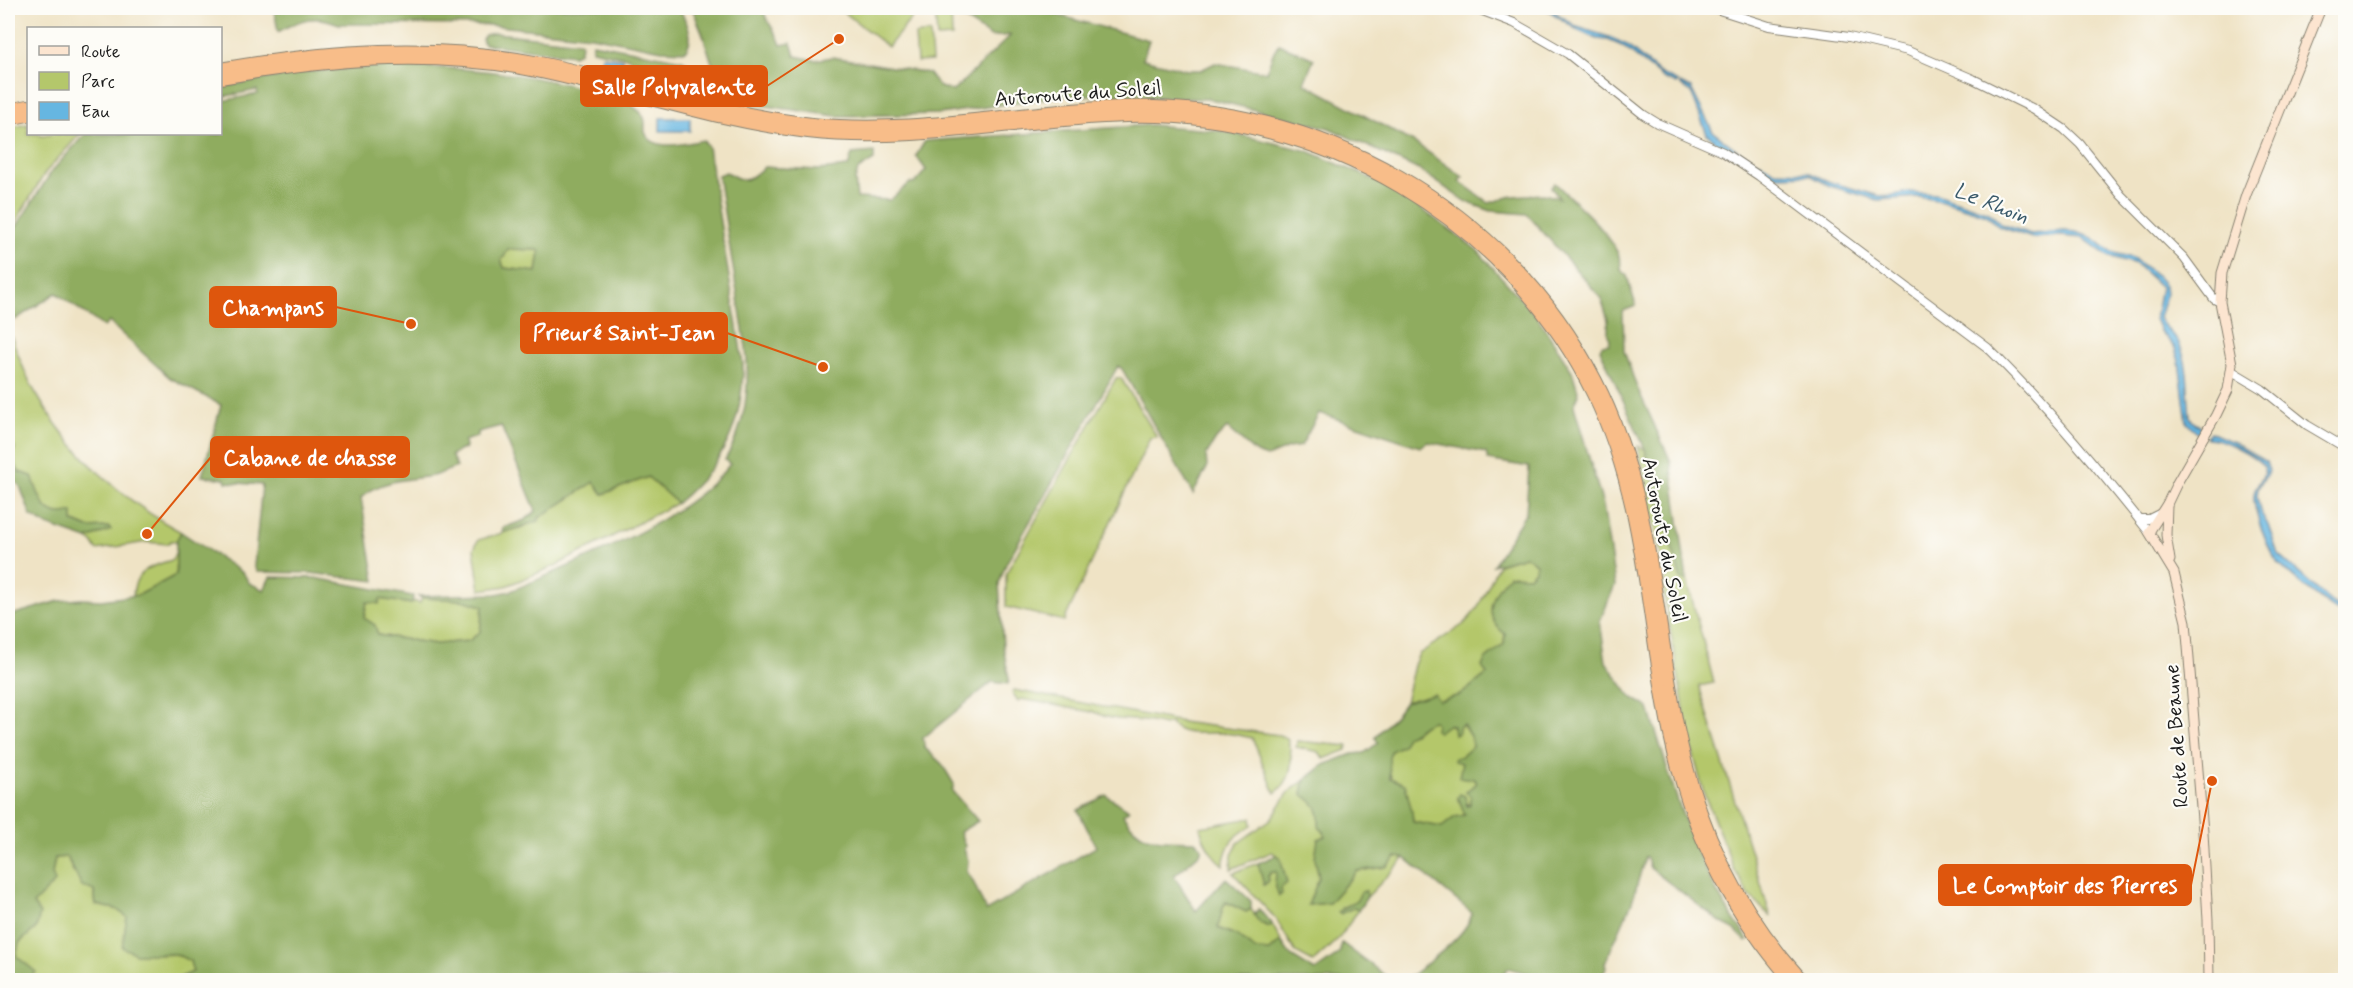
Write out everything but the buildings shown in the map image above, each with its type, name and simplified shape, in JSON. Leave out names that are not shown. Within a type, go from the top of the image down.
[{"type":"highway","name":"Autoroute du Soleil","points":[[222,69],[341,52],[392,49],[494,55],[554,66],[798,131],[859,135],[936,133],[1118,116],[1168,116],[1218,121],[1258,128],[1296,139],[1352,160],[1414,194],[1466,232],[1510,274],[1549,320],[1581,371],[1603,416],[1621,463],[1634,512],[1666,717],[1689,806],[1708,854],[1731,899],[1759,941],[1791,981]]},
{"type":"highway","name":"Autoroute du Soleil","points":[[222,78],[341,60],[402,58],[452,60],[542,72],[700,106]]},
{"type":"highway","points":[[8,110],[27,106]]},
{"type":"highway","name":"Autoroute du Soleil","points":[[714,110],[790,121],[863,127],[945,123],[1117,107],[1169,107],[1229,114],[1289,128],[1356,152],[1410,181],[1471,225],[1523,275],[1555,315],[1584,358],[1613,416],[1630,465],[1644,520],[1671,696],[1694,794],[1716,850],[1739,895],[1766,936],[1802,981]]},
{"type":"highway","points":[[8,118],[27,115]]},
{"type":"main road","points":[[2150,534],[2225,397],[2232,371],[2229,342],[2220,302],[2222,273],[2246,195],[2321,8]]},
{"type":"main road","points":[[2167,504],[2166,527],[2170,565]]},
{"type":"main road","points":[[2150,534],[2162,533],[2166,527]]},
{"type":"main road","name":"Route de Beaune","points":[[2150,534],[2170,565],[2182,601],[2190,657],[2207,902],[2209,981]]},
{"type":"street","points":[[1475,8],[1514,23],[1568,54],[1631,106],[1658,123],[1710,146],[1750,170],[1988,348],[2017,376],[2150,534]]},
{"type":"street","points":[[1713,8],[1769,26],[1849,37],[1908,51],[1981,82],[2034,109],[2064,129],[2080,144],[2121,195],[2184,258],[2214,299],[2220,302]]},
{"type":"street","points":[[2232,371],[2262,389],[2307,425],[2346,448]]},
{"type":"street","points":[[2139,519],[2152,518],[2161,513]]},
{"type":"green space","points":[[274,8],[679,8],[689,29],[690,40],[685,51],[662,50],[591,36],[489,25],[339,24],[322,19],[301,21],[278,32]]},
{"type":"green space","points":[[692,8],[763,8],[781,45],[791,43],[795,56],[815,60],[833,57],[928,73],[940,87],[953,91],[1011,35],[991,37],[947,8],[1046,8],[1046,12],[1149,40],[1143,59],[1187,70],[1201,70],[1215,63],[1266,72],[1279,44],[1314,59],[1304,83],[1415,143],[1463,177],[1459,181],[1489,203],[1512,196],[1544,194],[1559,198],[1551,187],[1555,183],[1585,211],[1606,235],[1615,247],[1620,259],[1621,270],[1627,276],[1636,306],[1623,311],[1624,351],[1636,385],[1671,462],[1687,580],[1681,580],[1645,449],[1600,349],[1602,345],[1609,344],[1610,339],[1608,320],[1601,298],[1527,214],[1491,211],[1466,202],[1421,171],[1329,128],[1210,99],[1067,95],[940,114],[836,116],[724,100]]},
{"type":"green space","points":[[839,8],[920,8],[888,47]]},
{"type":"green space","points":[[935,8],[951,8],[952,37],[937,38]]},
{"type":"green space","points":[[495,33],[581,42],[580,52],[573,55],[484,44],[482,39],[485,35]]},
{"type":"green space","points":[[930,33],[932,61],[917,62],[915,35]]},
{"type":"green space","points":[[593,43],[682,60],[694,69],[701,92],[696,93],[692,82],[632,67],[633,62],[629,58],[592,50]]},
{"type":"green space","points":[[384,66],[505,73],[594,91],[626,102],[643,115],[645,132],[655,143],[671,145],[703,140],[708,147],[743,364],[742,386],[735,424],[719,458],[677,503],[648,477],[603,494],[594,482],[539,518],[539,521],[502,533],[503,528],[525,520],[536,511],[501,426],[478,432],[478,436],[464,441],[465,448],[451,455],[457,467],[434,476],[400,480],[383,485],[361,498],[375,581],[310,573],[257,572],[254,566],[262,485],[226,482],[225,479],[202,476],[221,405],[170,378],[109,322],[104,327],[56,293],[15,320],[10,318],[8,312],[8,240],[52,171],[84,135],[222,135],[222,101],[258,94],[257,90],[222,97],[222,87],[303,72]],"holes":[[[508,249],[538,250],[540,252],[537,272],[504,268],[501,259]]]},
{"type":"green space","points":[[27,124],[27,135],[79,135],[45,173],[8,235],[8,128]]},
{"type":"green space","points":[[1150,125],[1223,131],[1308,151],[1393,188],[1477,250],[1538,318],[1572,371],[1579,394],[1574,406],[1603,505],[1615,585],[1600,621],[1606,662],[1631,697],[1649,708],[1677,799],[1700,858],[1730,913],[1749,940],[1746,941],[1734,929],[1722,923],[1650,868],[1645,857],[1632,902],[1605,963],[1603,974],[1612,980],[1539,980],[1530,974],[1508,968],[1500,980],[1406,980],[1463,931],[1472,913],[1405,858],[1396,857],[1386,867],[1357,871],[1329,903],[1308,905],[1319,878],[1315,858],[1318,839],[1325,836],[1319,827],[1316,808],[1302,794],[1305,780],[1324,765],[1352,754],[1364,753],[1378,743],[1375,737],[1405,702],[1434,694],[1439,701],[1460,695],[1487,674],[1482,667],[1485,660],[1504,644],[1505,634],[1493,620],[1491,612],[1494,597],[1509,575],[1529,576],[1535,570],[1536,563],[1525,556],[1493,565],[1526,513],[1529,467],[1488,460],[1486,453],[1428,442],[1420,447],[1319,413],[1301,446],[1288,448],[1267,457],[1256,453],[1227,428],[1216,439],[1206,455],[1207,468],[1193,494],[1122,369],[1118,366],[1006,564],[999,583],[1008,684],[992,682],[923,738],[925,748],[942,764],[954,784],[952,791],[978,821],[960,832],[968,860],[967,872],[986,911],[1096,847],[1078,810],[1106,795],[1129,810],[1123,815],[1138,832],[1154,839],[1195,841],[1202,848],[1200,853],[1174,876],[1196,911],[1226,878],[1251,901],[1251,909],[1246,912],[1226,902],[1218,928],[1238,936],[1255,950],[1270,951],[1281,941],[1291,956],[1315,971],[1339,954],[1342,943],[1391,980],[179,980],[193,972],[190,961],[176,954],[136,954],[122,947],[127,917],[116,909],[96,905],[94,891],[82,886],[67,857],[55,858],[52,874],[55,882],[33,904],[40,914],[36,928],[19,943],[16,956],[36,972],[30,977],[38,980],[8,980],[8,616],[59,601],[101,600],[139,595],[176,575],[176,541],[181,532],[244,574],[249,583],[264,590],[270,577],[315,578],[413,596],[412,604],[380,599],[379,604],[367,602],[364,618],[375,625],[378,635],[436,644],[469,641],[480,632],[483,606],[463,600],[417,596],[496,594],[511,591],[598,553],[659,522],[711,485],[730,464],[725,460],[742,420],[747,392],[747,363],[718,175],[726,172],[746,180],[764,167],[819,170],[848,167],[852,154],[874,152],[874,160],[858,170],[855,180],[857,198],[890,200],[910,183],[915,183],[926,170],[916,156],[925,141]],"holes":[[[1433,721],[1436,723],[1435,730],[1438,732],[1449,724],[1453,726],[1456,735],[1463,724],[1471,738],[1472,747],[1462,756],[1454,758],[1454,761],[1462,763],[1459,777],[1474,779],[1476,783],[1466,792],[1471,796],[1470,805],[1467,806],[1465,796],[1460,794],[1458,797],[1465,815],[1455,817],[1442,827],[1413,822],[1405,784],[1390,778],[1391,751],[1403,745],[1406,736],[1426,723]]]},
{"type":"green space","points":[[508,249],[538,250],[540,252],[537,272],[504,268],[501,259]]},
{"type":"green space","points":[[8,328],[32,387],[65,436],[119,490],[139,506],[181,532],[176,541],[167,544],[147,542],[97,550],[87,539],[111,530],[109,527],[88,528],[49,511],[40,500],[32,476],[19,472],[9,440],[6,402]]},
{"type":"green space","points":[[1116,378],[1121,378],[1157,437],[1150,438],[1064,621],[1006,607],[1006,575],[1010,566]]},
{"type":"green space","points":[[8,437],[15,448],[11,458],[19,472],[32,476],[41,499],[49,510],[63,514],[73,512],[73,522],[88,528],[109,527],[111,530],[87,539],[47,525],[31,516],[20,486],[8,475]]},
{"type":"green space","points":[[1638,446],[1645,449],[1681,579],[1687,580],[1714,683],[1699,686],[1771,917],[1748,894],[1734,869],[1704,794],[1689,738],[1664,594],[1665,574]]},
{"type":"green space","points":[[648,477],[677,503],[555,566],[506,586],[480,590],[474,549],[478,540],[523,527],[594,482],[603,494]]},
{"type":"green space","points":[[176,551],[176,575],[133,596],[136,581],[140,575],[150,567],[172,560]]},
{"type":"green space","points":[[1525,556],[1536,563],[1535,570],[1529,576],[1509,575],[1504,644],[1485,660],[1487,674],[1460,695],[1439,701],[1434,694],[1405,702],[1419,654],[1464,624],[1477,609],[1499,564]]},
{"type":"green space","points":[[422,598],[463,600],[483,606],[480,632],[469,641],[436,644],[378,635],[364,618],[367,601],[380,599],[411,604],[412,601],[420,603]]},
{"type":"green space","points":[[1014,690],[1188,723],[1279,735],[1287,738],[1291,754],[1289,775],[1275,793],[1252,738],[1224,733],[1181,731],[1170,723],[1164,725],[1112,718],[1097,713],[1021,699],[1018,701],[1012,692]]},
{"type":"green space","points":[[1433,721],[1453,726],[1454,734],[1462,724],[1471,738],[1472,747],[1462,756],[1462,763],[1476,783],[1466,792],[1471,796],[1470,805],[1458,800],[1465,810],[1465,815],[1455,817],[1442,827],[1413,822],[1411,811],[1388,769],[1388,758],[1393,747],[1405,736]]},
{"type":"green space","points":[[1297,741],[1348,746],[1347,750],[1324,759],[1319,752],[1296,747]]},
{"type":"green space","points":[[1305,780],[1302,794],[1316,808],[1319,827],[1325,837],[1315,858],[1319,878],[1309,905],[1329,903],[1357,871],[1386,867],[1395,856],[1405,858],[1367,897],[1365,891],[1357,900],[1340,909],[1355,907],[1358,911],[1339,938],[1313,962],[1296,953],[1276,919],[1233,873],[1258,863],[1264,884],[1271,872],[1276,872],[1281,889],[1280,857],[1272,852],[1231,869],[1232,855],[1238,843],[1271,819],[1289,792]]},
{"type":"green space","points":[[1251,818],[1252,825],[1235,837],[1229,845],[1223,865],[1208,848],[1200,827]]},
{"type":"green space","points":[[1277,855],[1280,857],[1287,883],[1281,888],[1282,894],[1279,896],[1275,885],[1276,872],[1271,872],[1268,882],[1264,885],[1258,863]]},
{"type":"green space","points":[[67,857],[73,871],[94,891],[96,905],[116,909],[127,917],[161,955],[176,954],[190,961],[193,972],[179,980],[38,980],[30,977],[35,972],[16,956],[19,943],[36,928],[32,904],[54,882],[52,874],[55,858]]},
{"type":"green space","points":[[1366,891],[1367,897],[1358,911],[1355,907],[1340,914],[1338,912],[1357,900],[1361,892]]},
{"type":"green space","points":[[1226,902],[1246,912],[1251,909],[1260,923],[1270,927],[1272,924],[1281,941],[1270,951],[1255,950],[1238,936],[1217,928]]},
{"type":"green space","points":[[1259,909],[1272,924],[1270,927],[1260,923],[1254,915]]},
{"type":"water","points":[[1545,8],[1549,8],[1577,27],[1625,44],[1661,74],[1678,82],[1676,84],[1663,78],[1622,46],[1579,31]]},
{"type":"water","points":[[602,56],[623,59],[623,68],[600,65]]},
{"type":"water","points":[[1680,83],[1691,88],[1713,132],[1740,152],[1775,171],[1808,172],[1830,182],[1879,196],[1909,192],[1936,194],[1989,212],[2001,224],[2031,234],[2076,232],[2093,238],[2111,252],[2133,258],[2165,285],[2166,294],[2159,318],[2177,340],[2183,352],[2187,370],[2190,417],[2193,422],[2205,429],[2201,435],[2187,423],[2179,361],[2175,348],[2160,330],[2155,319],[2161,287],[2136,264],[2108,256],[2083,238],[2061,236],[2032,238],[1998,226],[1987,215],[1943,201],[1919,197],[1878,200],[1830,186],[1810,175],[1777,176],[1757,168],[1717,143],[1707,134],[1691,92]]},
{"type":"water","points":[[660,118],[690,118],[690,131],[660,131]]},
{"type":"water","points":[[2210,432],[2233,442],[2266,462],[2269,471],[2258,488],[2257,497],[2260,511],[2268,525],[2278,554],[2331,602],[2345,610],[2345,615],[2307,589],[2274,557],[2261,529],[2254,500],[2255,490],[2263,475],[2264,466],[2237,448],[2206,438]]},
{"type":"place","name":"Salle Polyvalente","points":[[839,39]]},
{"type":"place","name":"Champans","points":[[411,324]]},
{"type":"place","name":"Prieuré Saint-Jean","points":[[823,367]]},
{"type":"place","name":"Cabane de chasse","points":[[147,534]]},
{"type":"place","name":"Le Comptoir des Pierres","points":[[2212,781]]},
{"type":"water label","name":"Le Rhoin","points":[[1991,204]]}]
